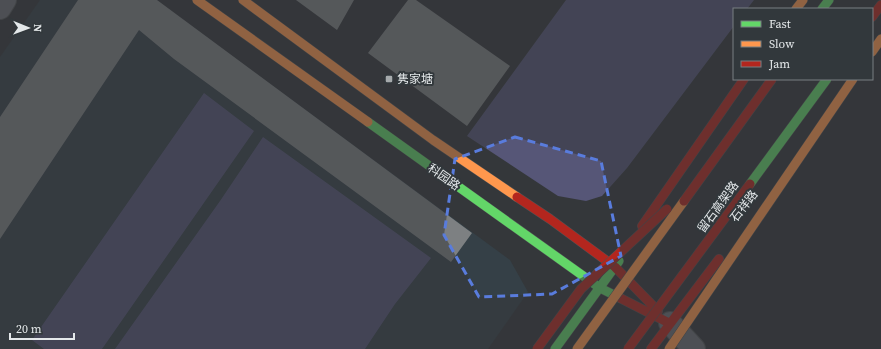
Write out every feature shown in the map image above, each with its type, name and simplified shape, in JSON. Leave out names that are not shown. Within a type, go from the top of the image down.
[{"type":"main road","name":"科园路","points":[[197,0],[600,288],[670,323]]},
{"type":"main road","name":"科园路","points":[[244,0],[432,140],[550,219],[614,267],[670,323]]},
{"type":"main road","points":[[797,8],[803,0]]},
{"type":"main road","points":[[823,8],[829,0]]},
{"type":"main road","points":[[873,17],[881,5]]},
{"type":"main road","points":[[873,51],[881,39]]},
{"type":"main road","points":[[873,59],[881,48]]},
{"type":"main road","points":[[555,349],[600,288],[743,80]]},
{"type":"main road","points":[[577,349],[771,80]]},
{"type":"main road","name":"留石高架路","points":[[628,349],[826,80]]},
{"type":"main road","points":[[669,349],[852,80]]},
{"type":"main road","name":"石祥路","points":[[651,349],[856,80]]},
{"type":"main road","points":[[537,349],[581,289],[702,175]]},
{"type":"street","points":[[0,8],[5,0]]},
{"type":"street","name":"科园路","points":[[670,323],[694,349]]},
{"type":"highlighted area","points":[[515,137],[601,161],[621,256],[552,294],[479,297],[444,235],[455,159]]},
{"type":"shaded area","points":[[40,0],[156,0],[510,260],[528,292],[488,349],[0,349],[0,57]]},
{"type":"shaded area","points":[[566,0],[754,0],[748,8],[733,8],[733,27],[627,168],[602,196],[586,201],[558,196],[467,136]]},
{"type":"shaded area","points":[[204,93],[254,131],[102,349],[44,349],[32,340]]},
{"type":"shaded area","points":[[263,137],[431,258],[395,304],[365,349],[115,349],[220,201]]},
{"type":"building","points":[[78,0],[157,0],[472,233],[451,262],[174,59],[139,30],[0,239],[0,117]]},
{"type":"building","points":[[296,0],[354,0],[337,30]]},
{"type":"building","points":[[408,0],[416,0],[510,66],[467,126],[368,53]]},
{"type":"traffic: fast","points":[[823,8],[829,0]]},
{"type":"traffic: fast","points":[[750,184],[826,80]]},
{"type":"traffic: fast","points":[[368,122],[600,288],[620,298]]},
{"type":"traffic: fast","points":[[555,349],[619,261]]},
{"type":"traffic: slow","points":[[197,0],[368,122]]},
{"type":"traffic: slow","points":[[243,0],[433,140],[517,197]]},
{"type":"traffic: slow","points":[[797,8],[803,0]]},
{"type":"traffic: slow","points":[[873,51],[881,39]]},
{"type":"traffic: slow","points":[[669,349],[852,80]]},
{"type":"traffic: slow","points":[[577,349],[684,201]]},
{"type":"traffic: jam","points":[[873,16],[881,5]]},
{"type":"traffic: jam","points":[[642,226],[743,80]]},
{"type":"traffic: jam","points":[[684,201],[771,80]]},
{"type":"traffic: jam","points":[[628,349],[750,184]]},
{"type":"traffic: jam","points":[[517,197],[550,219],[615,267],[658,311]]},
{"type":"traffic: jam","points":[[537,349],[581,289],[667,209]]},
{"type":"traffic: jam","points":[[651,349],[719,259]]},
{"type":"traffic: jam","points":[[620,298],[669,323]]},
{"type":"place","name":"隽家塘","points":[[389,79]]}]
